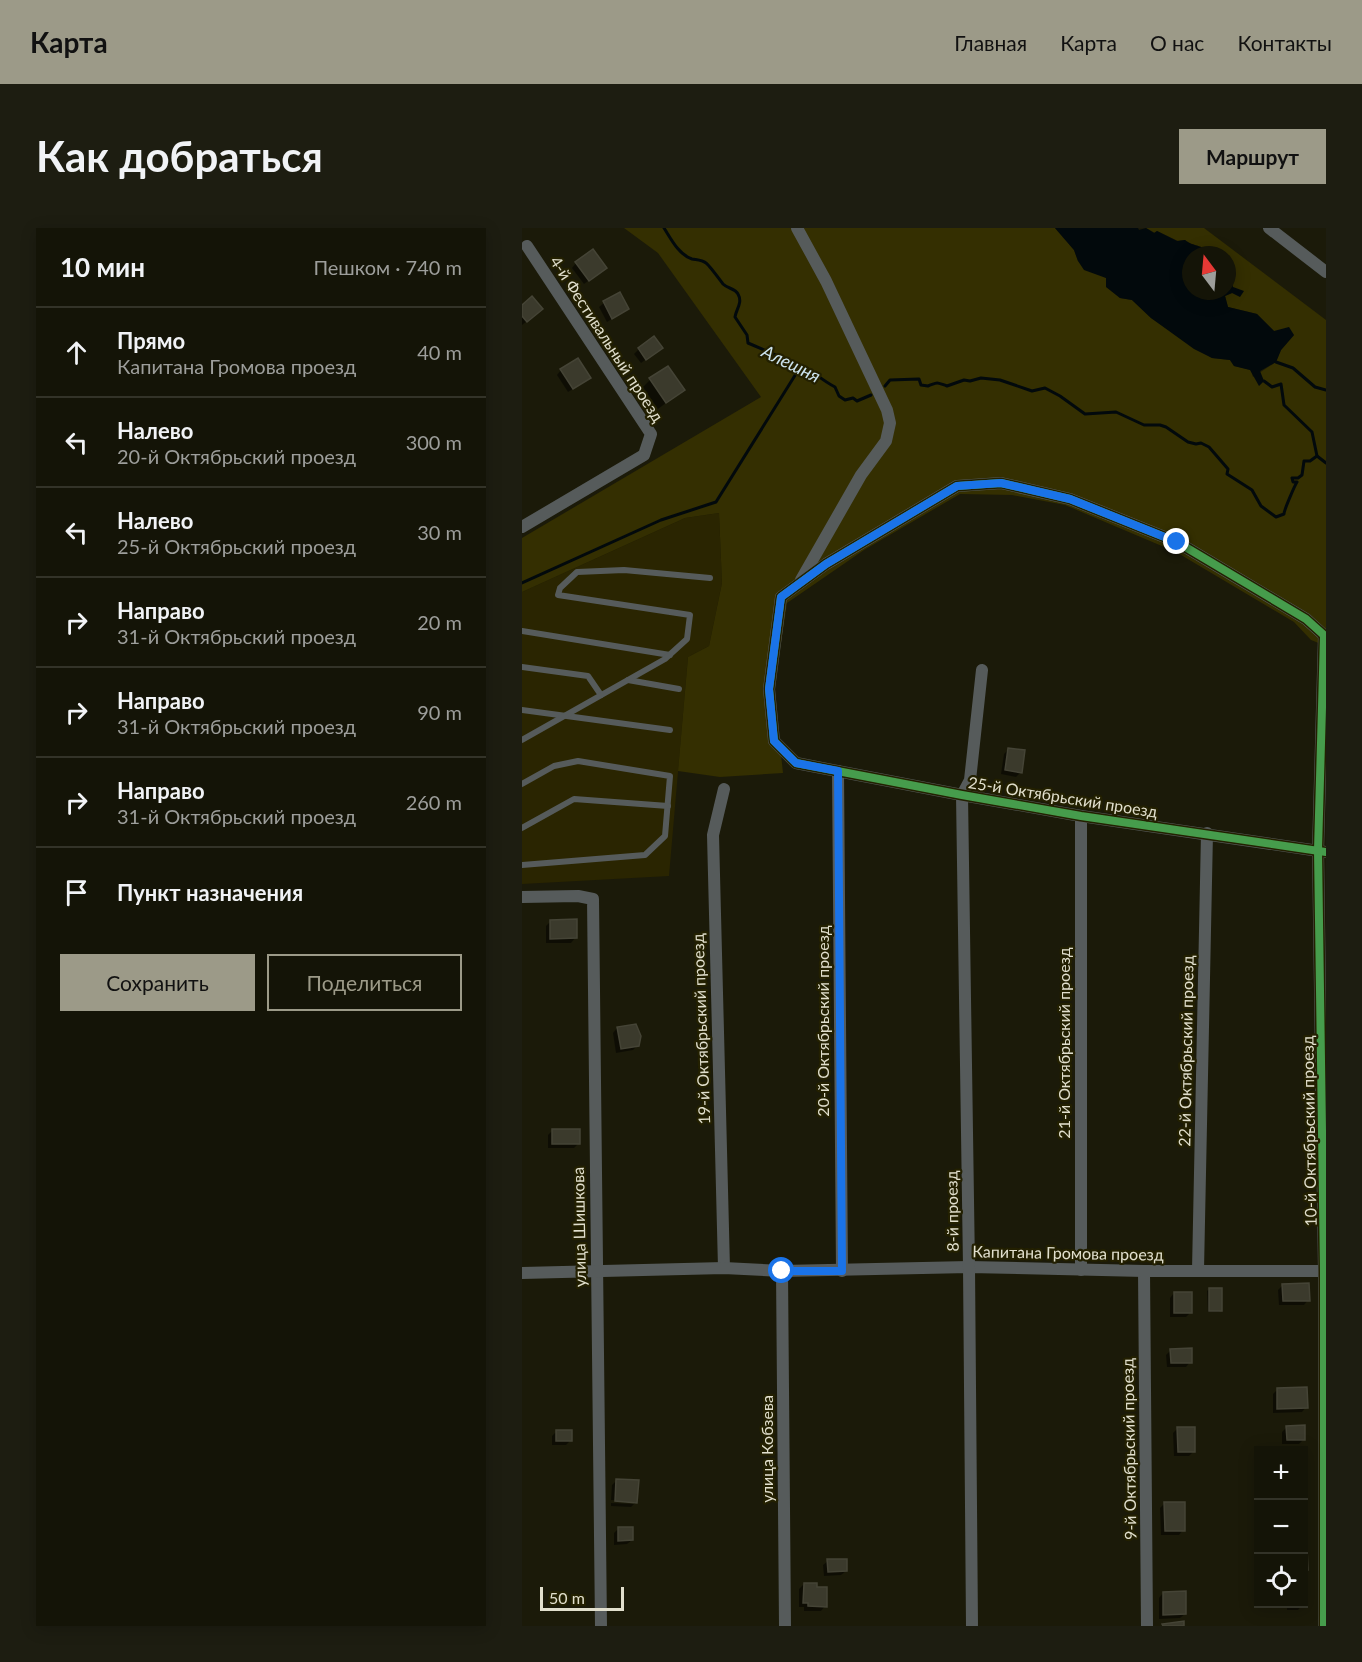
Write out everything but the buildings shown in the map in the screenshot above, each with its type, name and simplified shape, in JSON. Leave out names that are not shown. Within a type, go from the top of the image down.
[{"type":"street","points":[[796,228],[826,281],[887,410],[890,423],[886,441],[861,475],[799,584]]},
{"type":"street","points":[[1269,228],[1326,272]]},
{"type":"street","name":"4-й Фестивальный проезд","points":[[522,527],[644,455],[651,434],[526,246]]},
{"type":"street","points":[[799,584],[826,564],[957,486],[1001,483],[1070,499],[1177,542],[1306,619],[1325,637]]},
{"type":"street","name":"25-й Октябрьский проезд","points":[[799,584],[781,597],[769,689],[774,741],[796,763],[1081,816],[1322,851]]},
{"type":"street","name":"10-й Октябрьский проезд","points":[[1323,1626],[1325,1271],[1322,851],[1325,637]]},
{"type":"street","name":"25-й Октябрьский проезд","points":[[962,795],[970,780],[982,670]]},
{"type":"street","name":"20-й Октябрьский проезд","points":[[838,771],[842,1271]]},
{"type":"street","name":"19-й Октябрьский проезд","points":[[724,789],[712,835],[724,1268]]},
{"type":"street","name":"8-й проезд","points":[[962,795],[972,1626]]},
{"type":"street","name":"21-й Октябрьский проезд","points":[[1081,816],[1081,1270]]},
{"type":"street","name":"22-й Октябрьский проезд","points":[[1197,1270],[1207,833]]},
{"type":"street","name":"улица Шишкова","points":[[522,897],[578,896],[593,899],[601,1626]]},
{"type":"street","name":"Капитана Громова проезд","points":[[522,1274],[724,1268],[842,1271],[969,1267],[1144,1271],[1325,1271]]},
{"type":"street","name":"улица Кобзева","points":[[782,1271],[785,1626]]},
{"type":"street","name":"9-й Октябрьский проезд","points":[[1144,1271],[1147,1626]]},
{"type":"lane","points":[[522,740],[669,655],[687,639],[690,615],[558,595],[560,588],[576,572],[624,570],[710,578]]},
{"type":"lane","points":[[522,631],[669,655]]},
{"type":"lane","points":[[522,667],[588,676],[601,695]]},
{"type":"lane","points":[[628,680],[679,689]]},
{"type":"lane","points":[[522,710],[670,730]]},
{"type":"lane","points":[[522,784],[554,766],[578,761],[670,776],[665,836],[645,855],[522,865]]},
{"type":"lane","points":[[522,828],[574,799],[668,806]]},
{"type":"shaded area","points":[[624,228],[1055,228],[1074,250],[1078,261],[1106,278],[1107,287],[1120,298],[1132,300],[1151,318],[1212,358],[1230,360],[1234,366],[1251,370],[1253,377],[1276,362],[1281,350],[1294,335],[1274,331],[1257,314],[1228,307],[1226,300],[1236,300],[1236,252],[1326,320],[1326,646],[1311,640],[1294,622],[1176,552],[1065,505],[1012,495],[960,494],[864,550],[787,603],[774,689],[783,773],[720,777],[678,771],[688,657],[709,646],[722,583],[719,513],[685,518],[522,592],[522,538],[761,397],[658,253]]},
{"type":"shaded area","points":[[1055,228],[1138,228],[1139,230],[1146,228],[1177,241],[1185,240],[1198,246],[1182,246],[1182,300],[1226,300],[1228,307],[1257,314],[1274,331],[1289,327],[1294,335],[1281,350],[1276,362],[1260,371],[1264,381],[1259,386],[1250,370],[1234,366],[1230,360],[1212,358],[1194,349],[1151,318],[1132,300],[1120,298],[1106,287],[1106,278],[1084,270],[1074,250]]},
{"type":"shaded area","points":[[1146,228],[1204,228],[1228,246],[1198,246],[1185,240],[1178,241]]},
{"type":"shaded area","points":[[1236,288],[1244,291],[1240,297],[1236,295]]},
{"type":"shaded area","points":[[719,513],[722,583],[709,646],[688,657],[669,876],[522,884],[522,592],[685,518]]},
{"type":"waterway","name":"Алешня","points":[[664,228],[683,254],[706,263],[723,284],[737,292],[740,300],[735,317],[747,335],[748,343],[794,363],[799,369],[805,367],[835,387],[839,396],[845,400],[853,398],[857,401],[871,395]]},
{"type":"waterway","points":[[1276,362],[1293,368],[1315,387],[1326,390]]},
{"type":"waterway","points":[[522,583],[661,520],[716,502],[799,369]]},
{"type":"waterway","name":"Алешня","points":[[885,386],[890,380],[919,379],[921,385],[928,386],[937,383],[947,386],[964,380],[981,378],[1000,380],[1032,391],[1045,388],[1085,414],[1116,412],[1144,425],[1166,427],[1188,442],[1201,443],[1209,447],[1228,469],[1227,474],[1252,490],[1261,506],[1276,517],[1284,514],[1297,482],[1293,482],[1292,478],[1302,475],[1304,461],[1310,461],[1317,456],[1326,463]]},
{"type":"waterway","points":[[1264,381],[1272,387],[1281,384],[1284,405],[1312,432],[1317,456]]},
{"type":"cycle path","points":[[1326,637],[1306,619],[1177,542],[1070,499],[1001,483],[957,486],[826,564],[781,597],[769,689],[774,741],[796,763],[1081,816],[1326,852]]},
{"type":"cycle path","points":[[1324,636],[1318,850],[1324,1271],[1324,1626]]},
{"type":"route","points":[[782,1271],[842,1271],[838,771],[796,763],[774,741],[769,689],[781,597],[826,564],[957,486],[1001,483],[1070,499],[1177,542]]}]
